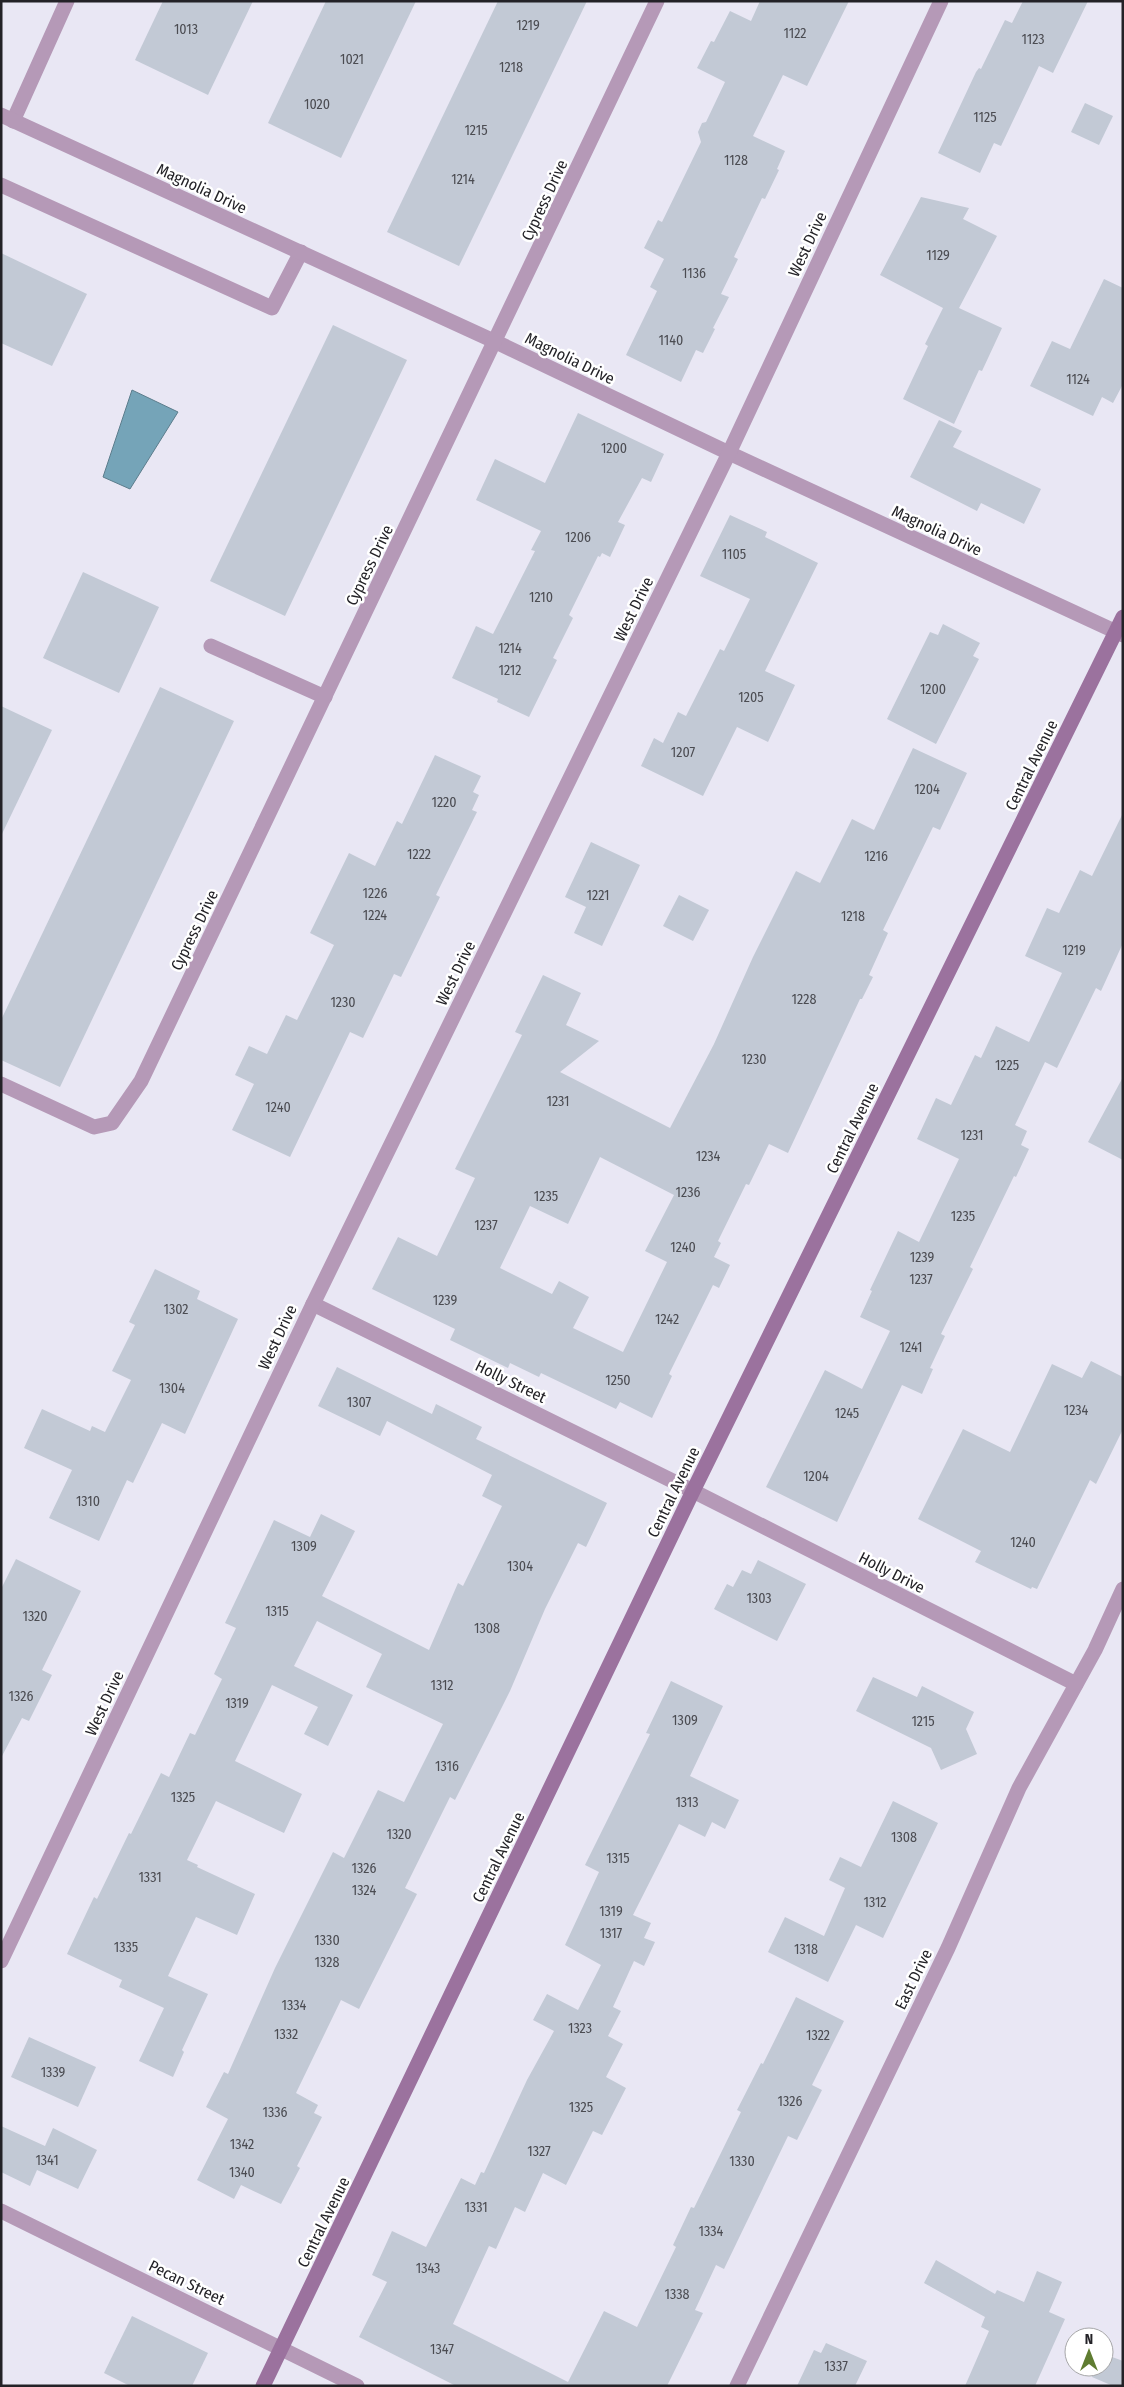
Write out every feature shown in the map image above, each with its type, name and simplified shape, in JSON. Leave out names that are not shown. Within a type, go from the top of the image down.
[{"type":"street","points":[[7,118],[67,1]]},
{"type":"street","name":"Cypress Drive","points":[[1,1084],[94,1127],[112,1123],[141,1081],[496,342],[657,1]]},
{"type":"street","name":"West Drive","points":[[1,1961],[313,1304],[729,453],[941,1]]},
{"type":"street","name":"Magnolia Drive","points":[[7,118],[496,342],[729,453],[1119,633]]},
{"type":"street","points":[[1,185],[272,308],[301,252]]},
{"type":"street","name":"Central Avenue","points":[[263,2386],[693,1491],[1119,633],[1123,617]]},
{"type":"street","points":[[211,646],[325,698]]},
{"type":"street","name":"Holly Street","points":[[313,1304],[693,1491]]},
{"type":"street","name":"Holly Drive","points":[[693,1491],[1076,1684]]},
{"type":"street","name":"East Drive","points":[[737,2386],[948,1948],[1019,1788],[1095,1650],[1123,1589]]},
{"type":"street","name":"Pecan Street","points":[[1,2211],[357,2386]]},
{"type":"water","points":[[132,390],[178,412],[130,489],[103,477]]},
{"type":"building","points":[[163,1],[253,1],[208,95],[135,60]]},
{"type":"building","points":[[326,1],[416,1],[341,158],[268,123]]},
{"type":"building","points":[[498,1],[587,1],[459,266],[387,232]]},
{"type":"building","points":[[760,1],[849,1],[807,86],[783,75],[753,136],[785,151],[777,169],[779,170],[765,199],[762,198],[734,257],[738,259],[721,294],[729,297],[713,328],[715,329],[703,353],[696,350],[681,382],[626,355],[657,291],[650,287],[664,259],[644,248],[658,220],[662,222],[701,142],[698,132],[702,123],[706,122],[725,82],[697,68],[711,41],[714,42],[730,11],[751,21]]},
{"type":"building","points":[[1023,1],[1088,1],[1053,73],[1039,66],[1001,146],[994,143],[980,173],[938,153],[976,72],[979,68],[981,69],[1005,20],[1012,23]]},
{"type":"building","points":[[1085,103],[1113,116],[1099,145],[1071,132]]},
{"type":"building","points":[[921,197],[969,208],[963,219],[997,236],[959,308],[1002,328],[982,371],[979,370],[954,424],[903,399],[928,346],[925,344],[943,308],[880,275]]},
{"type":"building","points":[[1,253],[87,294],[52,366],[1,343]]},
{"type":"building","points":[[1104,279],[1123,288],[1123,384],[1113,403],[1102,397],[1093,416],[1030,386],[1052,341],[1070,349]]},
{"type":"building","points":[[333,325],[407,360],[285,616],[210,581]]},
{"type":"building","points":[[578,413],[664,454],[651,482],[642,478],[618,522],[625,525],[610,557],[602,553],[600,557],[598,556],[569,615],[573,618],[553,658],[557,660],[529,717],[497,702],[498,699],[452,678],[476,626],[493,634],[535,551],[531,550],[541,531],[476,500],[495,459],[545,483]]},
{"type":"building","points":[[939,420],[962,431],[953,447],[1041,489],[1024,524],[981,503],[977,511],[910,477]]},
{"type":"building","points":[[730,515],[767,532],[765,537],[818,563],[765,671],[795,685],[768,742],[737,727],[703,796],[641,766],[654,738],[663,743],[678,712],[686,716],[720,649],[724,651],[750,599],[700,576]]},
{"type":"building","points":[[83,572],[159,607],[119,693],[43,658]]},
{"type":"building","points":[[943,624],[980,643],[973,656],[979,659],[936,744],[887,719],[930,632],[938,635]]},
{"type":"building","points":[[160,687],[234,721],[60,1087],[1,1060],[1,1020]]},
{"type":"building","points":[[1,706],[52,730],[1,836]]},
{"type":"building","points":[[913,748],[967,773],[940,830],[933,827],[883,930],[888,933],[869,975],[873,977],[862,999],[860,999],[788,1153],[769,1144],[749,1185],[746,1184],[718,1241],[721,1243],[714,1257],[730,1265],[719,1288],[713,1285],[669,1374],[672,1376],[652,1418],[620,1402],[616,1409],[541,1373],[539,1377],[510,1363],[508,1368],[450,1340],[455,1329],[372,1289],[398,1237],[437,1256],[475,1178],[455,1169],[522,1035],[515,1032],[543,975],[581,993],[566,1025],[599,1041],[560,1072],[670,1128],[714,1044],[753,957],[796,871],[820,883],[852,819],[874,830]],"holes":[[[600,1157],[674,1195],[645,1251],[667,1262],[623,1352],[573,1328],[589,1297],[559,1281],[552,1294],[500,1268],[530,1206],[568,1224]]]},
{"type":"building","points":[[435,755],[481,776],[473,792],[479,795],[472,810],[477,812],[436,895],[440,897],[401,977],[394,974],[363,1038],[350,1032],[290,1157],[232,1130],[254,1084],[235,1075],[249,1046],[267,1054],[286,1015],[297,1020],[334,945],[310,933],[349,853],[375,866],[397,821],[402,824]]},
{"type":"building","points":[[1123,813],[1123,943],[1101,991],[1096,988],[1057,1068],[1045,1062],[1015,1125],[1027,1131],[1021,1145],[1029,1149],[970,1267],[973,1269],[941,1334],[945,1336],[930,1368],[933,1369],[922,1394],[902,1385],[837,1522],[766,1487],[825,1370],[862,1389],[890,1331],[860,1317],[872,1291],[870,1290],[898,1231],[919,1242],[959,1159],[917,1139],[936,1098],[951,1105],[975,1055],[981,1058],[996,1026],[1029,1042],[1062,973],[1025,956],[1047,908],[1059,913],[1080,870],[1092,876]]},
{"type":"building","points":[[591,842],[640,865],[602,946],[574,933],[586,907],[565,897]]},
{"type":"building","points":[[679,895],[709,910],[693,941],[663,926]]},
{"type":"building","points":[[1123,1077],[1123,1160],[1088,1142]]},
{"type":"building","points":[[155,1269],[200,1291],[197,1299],[238,1319],[185,1434],[162,1423],[133,1483],[127,1480],[99,1541],[49,1518],[72,1470],[24,1448],[42,1409],[90,1431],[92,1426],[105,1432],[131,1380],[112,1371],[135,1325],[129,1322]]},
{"type":"building","points":[[1091,1361],[1123,1377],[1123,1429],[1096,1484],[1090,1480],[1037,1589],[1032,1587],[1031,1589],[975,1562],[981,1551],[918,1519],[963,1429],[1010,1452],[1052,1364],[1082,1378]]},
{"type":"building","points":[[337,1367],[432,1414],[436,1404],[482,1427],[476,1439],[607,1503],[586,1547],[578,1543],[545,1609],[510,1691],[489,1733],[455,1800],[450,1797],[405,1888],[417,1894],[359,2009],[341,2000],[296,2093],[318,2105],[314,2113],[322,2117],[297,2166],[300,2168],[281,2204],[241,2185],[234,2199],[197,2180],[228,2119],[206,2107],[224,2072],[228,2074],[275,1968],[333,1852],[344,1858],[378,1790],[404,1802],[443,1724],[366,1687],[382,1654],[317,1621],[294,1666],[353,1695],[328,1746],[304,1734],[318,1707],[272,1685],[235,1761],[302,1794],[284,1833],[216,1801],[187,1860],[198,1865],[197,1867],[255,1894],[237,1935],[196,1917],[168,1976],[208,1994],[182,2050],[184,2052],[173,2077],[139,2061],[164,2008],[119,1987],[122,1980],[67,1954],[94,1897],[97,1899],[161,1773],[169,1777],[190,1733],[195,1735],[222,1679],[214,1674],[236,1628],[225,1623],[274,1520],[310,1537],[321,1514],[355,1531],[322,1596],[429,1650],[458,1583],[463,1586],[502,1506],[482,1496],[492,1475],[387,1421],[380,1436],[318,1406]]},
{"type":"building","points":[[16,1559],[81,1591],[42,1670],[52,1675],[29,1721],[22,1718],[1,1758],[1,1589]]},
{"type":"building","points":[[758,1560],[806,1584],[777,1641],[714,1609],[727,1584],[733,1587],[742,1570],[751,1574]]},
{"type":"building","points":[[873,1677],[917,1697],[922,1686],[974,1712],[966,1729],[977,1754],[941,1770],[931,1748],[856,1711]]},
{"type":"building","points":[[671,1681],[723,1706],[690,1776],[739,1800],[725,1829],[712,1822],[705,1837],[679,1824],[633,1915],[651,1923],[644,1938],[655,1942],[644,1966],[634,1961],[613,2007],[621,2011],[608,2036],[623,2044],[606,2077],[626,2088],[602,2135],[593,2131],[566,2185],[543,2173],[525,2212],[515,2207],[496,2249],[489,2246],[453,2324],[568,2382],[604,2311],[637,2327],[676,2247],[673,2245],[691,2207],[694,2208],[741,2112],[737,2110],[761,2063],[763,2064],[796,1997],[844,2021],[812,2085],[822,2090],[797,2140],[788,2136],[724,2269],[716,2265],[695,2310],[703,2313],[667,2386],[456,2386],[359,2337],[387,2282],[372,2275],[392,2231],[426,2247],[461,2178],[475,2185],[481,2172],[484,2173],[527,2080],[554,2031],[533,2020],[547,1994],[578,2010],[601,1965],[565,1945],[599,1872],[585,1865],[650,1734],[646,1733]]},
{"type":"building","points":[[893,1801],[938,1823],[883,1938],[856,1925],[828,1982],[768,1952],[785,1917],[824,1936],[845,1888],[829,1880],[840,1857],[861,1867]]},
{"type":"building","points":[[29,2037],[96,2067],[78,2107],[11,2077]]},
{"type":"building","points":[[1,2126],[45,2146],[53,2128],[97,2150],[78,2189],[37,2170],[30,2186],[1,2172]]},
{"type":"building","points":[[936,2260],[995,2294],[997,2290],[1024,2302],[1037,2271],[1062,2282],[1049,2312],[1065,2319],[1035,2386],[965,2386],[989,2331],[981,2327],[985,2317],[924,2283]]},
{"type":"building","points":[[132,2316],[208,2353],[192,2386],[130,2386],[104,2373]]},
{"type":"building","points":[[826,2343],[867,2361],[855,2386],[797,2386],[814,2350],[821,2353]]},
{"type":"building","points":[[1114,2358],[1123,2361],[1123,2386],[1113,2386],[1092,2377],[1114,2377]]}]
